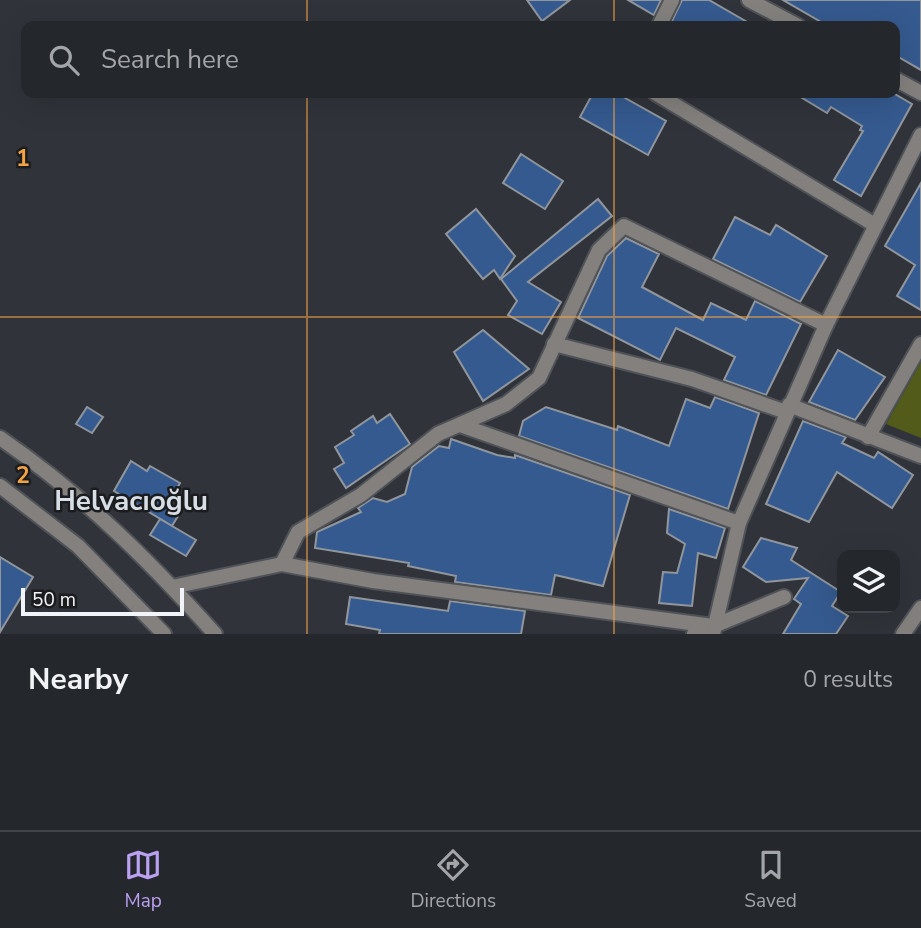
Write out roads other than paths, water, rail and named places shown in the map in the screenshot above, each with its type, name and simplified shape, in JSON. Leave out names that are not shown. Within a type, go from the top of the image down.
[{"type":"street","points":[[662,21],[672,0]]},
{"type":"street","points":[[749,0],[789,21]]},
{"type":"street","points":[[900,82],[921,93]]},
{"type":"street","points":[[663,98],[875,225]]},
{"type":"street","points":[[713,630],[739,523],[826,324],[921,135]]},
{"type":"street","points":[[282,564],[299,532],[361,495],[438,435],[506,404],[539,379],[599,250],[624,226],[826,324]]},
{"type":"street","points":[[554,344],[692,379],[788,408],[921,456]]},
{"type":"street","points":[[867,437],[921,344]]},
{"type":"street","points":[[460,425],[739,523]]},
{"type":"street","points":[[0,438],[50,472],[129,540],[215,634]]},
{"type":"street","points":[[0,486],[78,546],[164,634]]},
{"type":"street","points":[[172,587],[282,564],[373,581],[713,630]]},
{"type":"street","points":[[694,634],[713,630],[784,597]]},
{"type":"street","points":[[903,634],[921,608]]},
{"type":"district","name":"Helvacıoğlu","points":[[131,500]]}]
